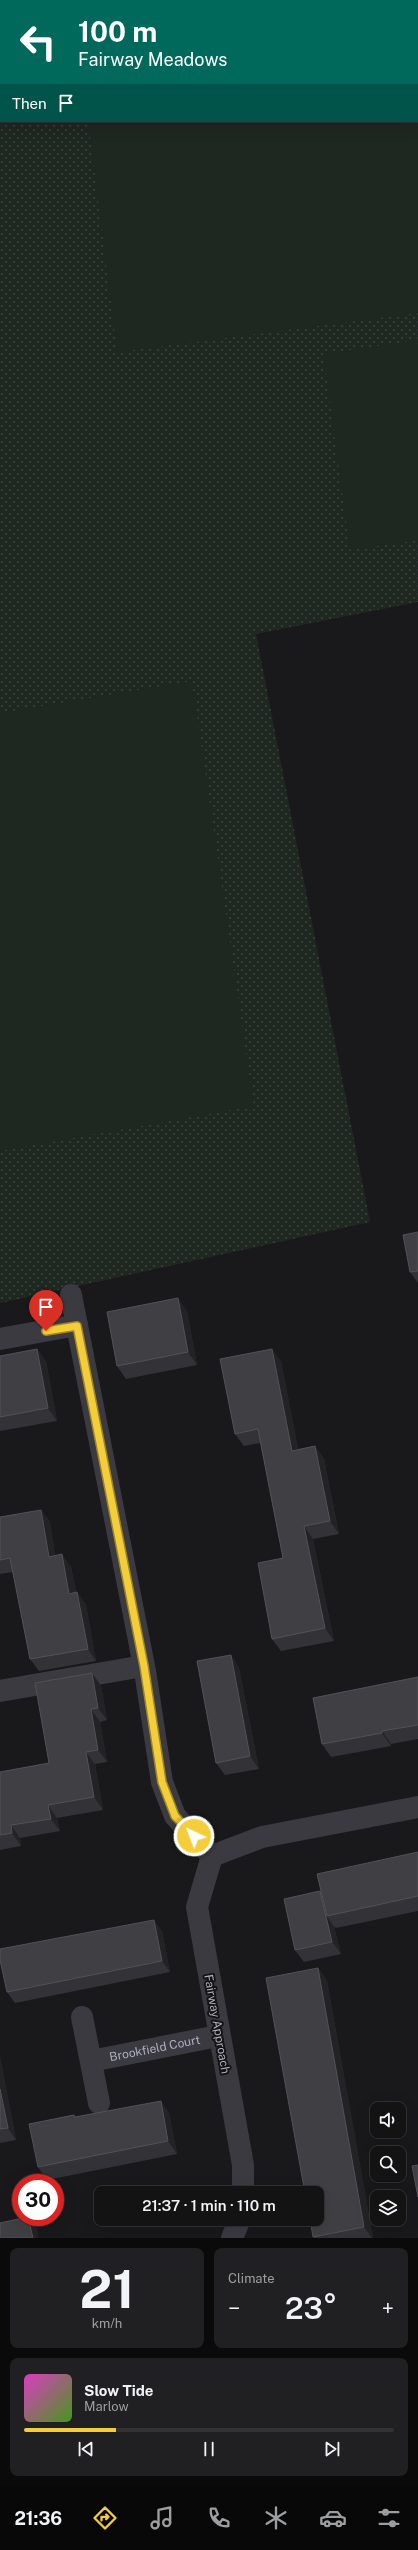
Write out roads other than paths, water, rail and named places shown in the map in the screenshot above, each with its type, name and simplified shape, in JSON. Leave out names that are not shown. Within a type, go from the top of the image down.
[{"type":"street","points":[[71,1295],[144,1666],[162,1782],[175,1816],[212,1856],[262,1837],[418,1807]]},
{"type":"street","points":[[0,1339],[77,1326]]},
{"type":"street","points":[[0,1691],[144,1666]]},
{"type":"street","name":"Fairway Approach","points":[[212,1856],[197,1907],[218,2036],[243,2165],[243,2186]]},
{"type":"street","points":[[82,2017],[99,2103]]},
{"type":"street","name":"Brookfield Court","points":[[91,2061],[218,2036]]},
{"type":"street","points":[[232,2238],[237,2226]]}]
